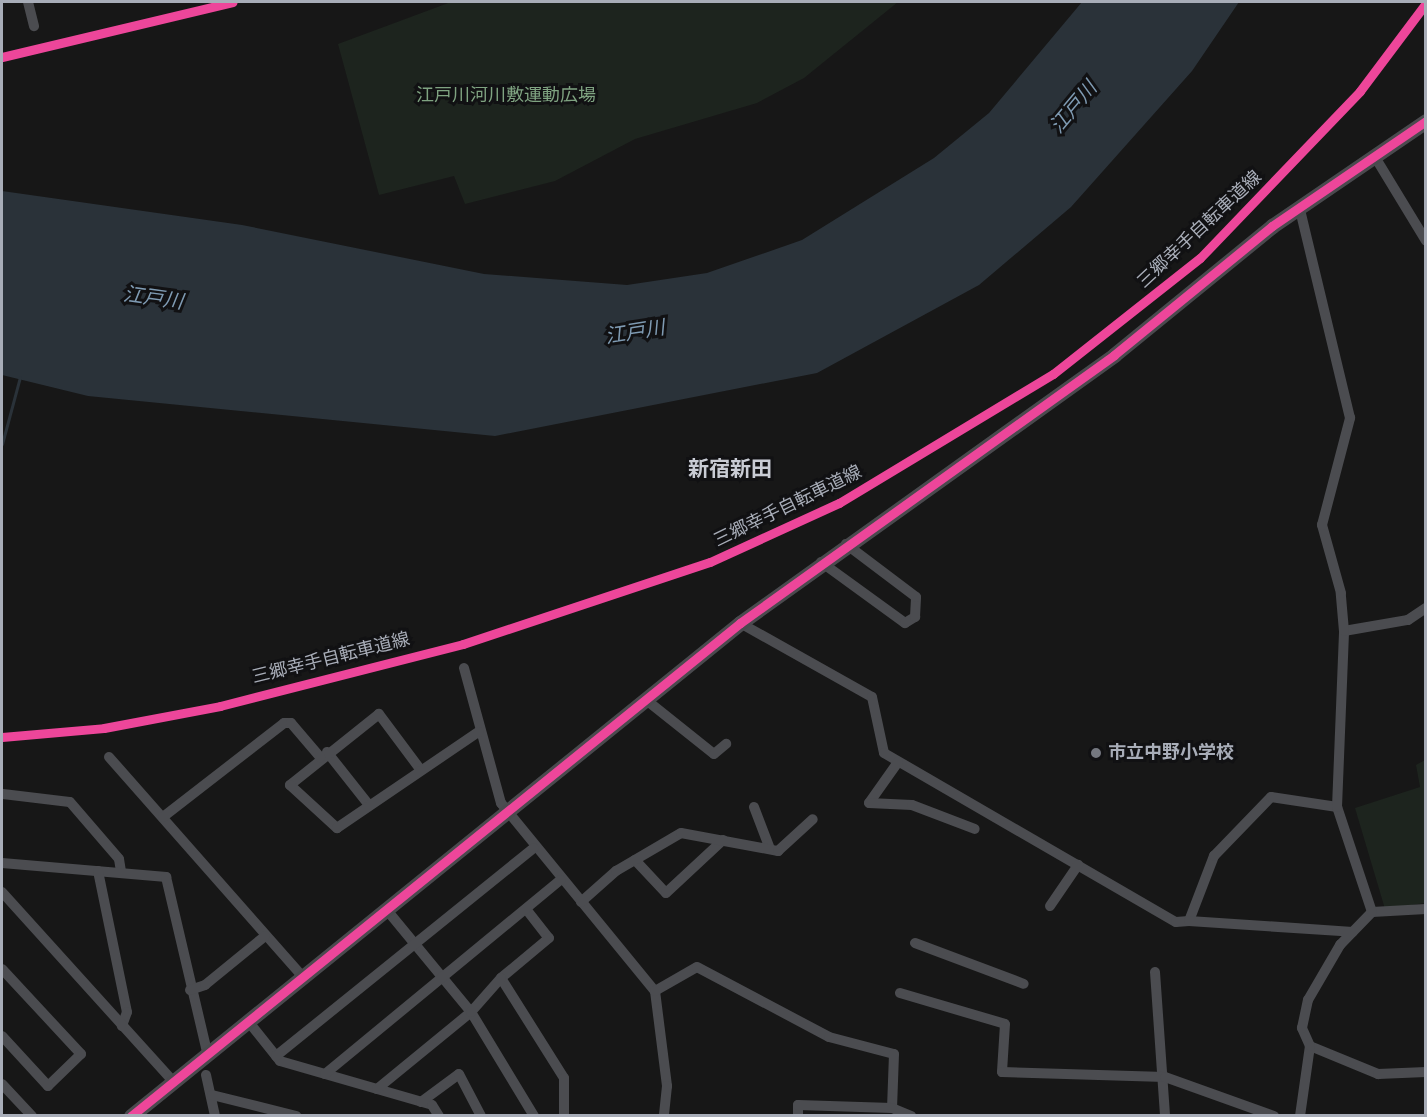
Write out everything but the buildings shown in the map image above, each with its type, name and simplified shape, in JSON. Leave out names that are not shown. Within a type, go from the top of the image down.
[{"type":"street","points":[[28,2],[34,26]]},
{"type":"street","points":[[131,1116],[507,809],[740,623],[846,544],[1114,355],[1238,252],[1425,122]]},
{"type":"street","points":[[1375,157],[1425,241]]},
{"type":"street","points":[[1300,209],[1350,418],[1322,525],[1341,593],[1344,632],[1337,807],[1372,912]]},
{"type":"street","points":[[821,562],[905,623],[915,617],[916,597],[846,544]]},
{"type":"street","points":[[1344,632],[1408,620],[1425,608]]},
{"type":"street","points":[[740,623],[872,697],[877,739],[884,753],[1176,922],[1353,932]]},
{"type":"street","points":[[464,668],[478,732],[507,809],[560,880],[641,968],[655,991],[667,1086],[664,1116]]},
{"type":"street","points":[[645,699],[714,754],[726,744]]},
{"type":"street","points":[[420,769],[379,714],[323,754],[290,785],[330,825],[337,828],[420,769],[478,732]]},
{"type":"street","points":[[163,817],[284,723],[291,723],[323,754],[369,805]]},
{"type":"street","points":[[109,757],[303,977]]},
{"type":"street","points":[[898,762],[869,802],[912,805],[975,830]]},
{"type":"street","points":[[3,793],[70,802],[120,859],[121,872]]},
{"type":"street","points":[[1190,921],[1214,856],[1271,797],[1337,807]]},
{"type":"street","points":[[754,807],[770,849]]},
{"type":"street","points":[[580,902],[634,860],[681,833],[778,851],[813,819]]},
{"type":"street","points":[[634,860],[666,893],[723,840]]},
{"type":"street","points":[[276,1056],[534,848]]},
{"type":"street","points":[[2,863],[121,872],[169,880],[190,990],[207,1052]]},
{"type":"street","points":[[1050,906],[1077,865]]},
{"type":"street","points":[[98,871],[127,1012],[122,1026]]},
{"type":"street","points":[[325,1074],[443,979],[560,880]]},
{"type":"street","points":[[2,892],[173,1081]]},
{"type":"street","points":[[386,909],[471,1012],[534,1116]]},
{"type":"street","points":[[377,1089],[471,1012],[501,978],[549,938],[526,909]]},
{"type":"street","points":[[1300,1116],[1310,1046],[1302,1028],[1308,1000],[1353,932],[1372,912],[1425,909]]},
{"type":"street","points":[[190,990],[205,985],[265,936]]},
{"type":"street","points":[[915,943],[1024,984]]},
{"type":"street","points":[[655,991],[698,967],[829,1036],[894,1054],[892,1108]]},
{"type":"street","points":[[2,969],[81,1054],[48,1086],[2,1036]]},
{"type":"street","points":[[1155,972],[1155,1013],[1165,1077],[1165,1116]]},
{"type":"street","points":[[501,978],[564,1078],[564,1116]]},
{"type":"street","points":[[900,993],[1005,1024],[1002,1072],[1165,1077],[1274,1116]]},
{"type":"street","points":[[248,1021],[276,1056],[325,1074],[432,1104],[439,1116]]},
{"type":"street","points":[[1310,1046],[1378,1074],[1425,1072]]},
{"type":"street","points":[[421,1102],[459,1074],[481,1116]]},
{"type":"street","points":[[206,1075],[215,1116]]},
{"type":"street","points":[[2,1083],[32,1116]]},
{"type":"street","points":[[212,1095],[296,1116]]},
{"type":"street","points":[[798,1116],[798,1105],[892,1108],[910,1116]]},
{"type":"green space","name":"江戸川河川敷運動広場","points":[[451,2],[898,2],[804,78],[757,103],[635,139],[555,181],[465,204],[454,176],[379,195],[338,44]]},
{"type":"green space","points":[[1425,760],[1425,903],[1385,909],[1355,808],[1420,787],[1416,765]]},
{"type":"water","name":"江戸川","points":[[1082,2],[1239,2],[1192,71],[1071,207],[979,285],[817,373],[495,436],[88,396],[2,375],[2,191],[242,225],[484,274],[627,285],[707,273],[802,240],[934,158],[989,113]]},
{"type":"waterway","points":[[2,444],[20,377]]},
{"type":"cycle path","points":[[2,57],[233,2]]},
{"type":"cycle path","name":"三郷幸手自転車道線","points":[[2,737],[104,728],[220,706],[463,644],[710,562],[839,503],[1053,374],[1200,258],[1360,91],[1426,3]]},
{"type":"cycle path","points":[[131,1116],[740,623],[1114,355],[1272,226],[1426,121]]},
{"type":"place","name":"市立中野小学校","points":[[1096,753]]},
{"type":"district","name":"新宿新田","points":[[730,470]]}]
